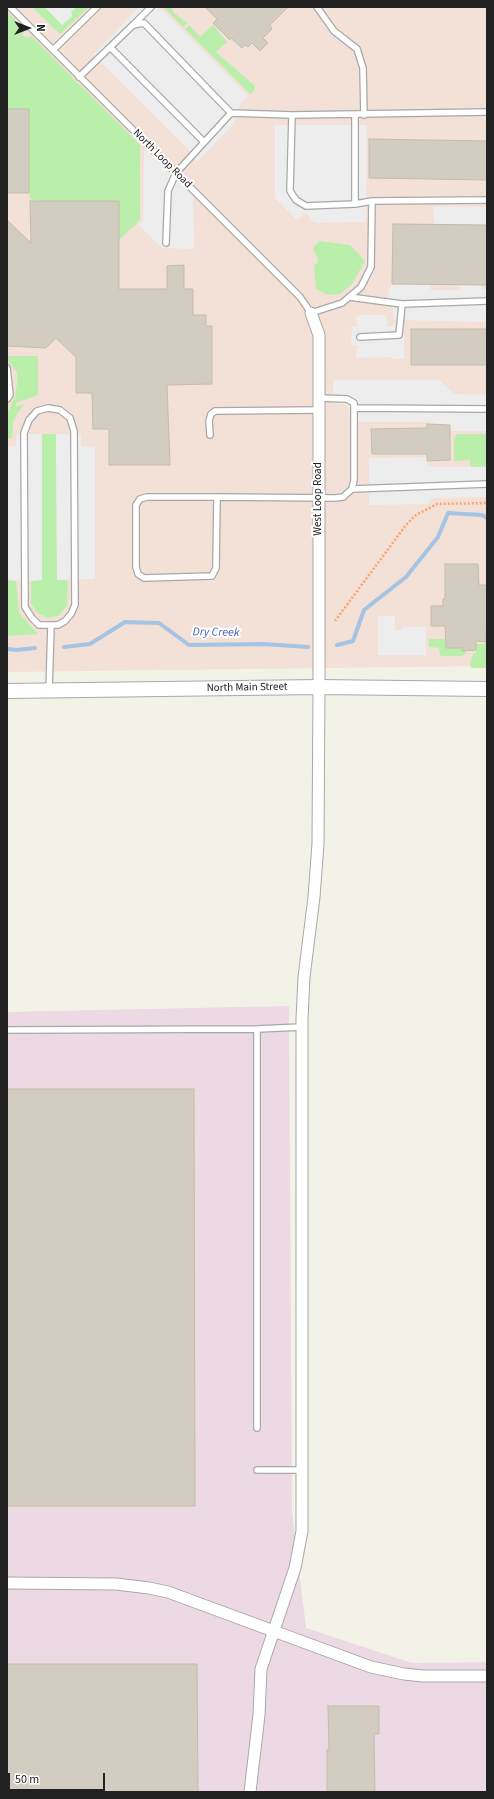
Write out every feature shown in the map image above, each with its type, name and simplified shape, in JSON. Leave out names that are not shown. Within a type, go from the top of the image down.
[{"type":"street","name":"West Loop Road","points":[[250,1792],[259,1715],[261,1669],[290,1585],[299,1551],[302,1531],[302,1026],[304,978],[317,852],[319,687],[319,335],[311,312]]},
{"type":"street","name":"North Main Street","points":[[7,691],[319,687],[487,689]]},
{"type":"street","points":[[7,1583],[116,1584],[150,1588],[168,1592],[358,1663],[385,1671],[423,1676],[487,1676]]},
{"type":"lane","name":"North Loop Road","points":[[10,7],[300,297],[311,312]]},
{"type":"lane","points":[[53,50],[97,7]]},
{"type":"lane","points":[[80,77],[151,7]]},
{"type":"lane","points":[[317,7],[334,31],[357,49],[363,68],[364,115]]},
{"type":"lane","points":[[133,25],[144,23],[231,113],[364,115],[487,112]]},
{"type":"lane","points":[[111,48],[204,142]]},
{"type":"lane","points":[[166,243],[168,191],[176,173],[231,113]]},
{"type":"lane","points":[[292,115],[290,191],[296,200],[306,206],[355,204],[372,201],[487,200]]},
{"type":"lane","points":[[355,115],[355,204]]},
{"type":"lane","points":[[311,312],[342,303],[361,287],[371,267],[372,201]]},
{"type":"lane","points":[[349,297],[402,304],[487,301]]},
{"type":"lane","points":[[360,336],[399,335],[402,304]]},
{"type":"lane","points":[[7,368],[10,395],[7,399]]},
{"type":"lane","points":[[217,497],[216,568],[212,576],[144,578],[138,574],[136,567],[136,505],[140,499],[147,497],[217,497],[319,498],[343,497],[352,489],[354,480],[354,403],[347,399],[319,398]]},
{"type":"lane","points":[[48,408],[60,410],[70,418],[74,431],[75,605],[72,614],[65,621],[58,625],[50,625],[39,625],[32,618],[25,606],[24,590],[24,432],[29,420],[37,411],[48,408]]},
{"type":"lane","points":[[354,408],[487,409]]},
{"type":"lane","points":[[210,435],[209,421],[211,414],[215,411],[319,410]]},
{"type":"lane","points":[[352,489],[487,484]]},
{"type":"lane","points":[[49,691],[50,625]]},
{"type":"lane","points":[[7,1030],[257,1029],[302,1026]]},
{"type":"lane","points":[[257,1029],[257,1428]]},
{"type":"lane","points":[[257,1470],[302,1470]]},
{"type":"path","points":[[335,621],[406,525],[416,515],[437,504],[487,502]]},
{"type":"shaded area","points":[[7,7],[487,7],[487,666],[7,672]]},
{"type":"shaded area","points":[[45,7],[76,7],[71,12],[72,16],[62,25]]},
{"type":"shaded area","points":[[139,7],[159,7],[248,96],[241,102],[233,125],[197,162],[186,147],[93,55]]},
{"type":"shaded area","points":[[275,125],[367,125],[365,222],[316,223],[310,220],[309,215],[305,213],[297,220],[275,198]]},
{"type":"shaded area","points":[[144,148],[193,196],[194,249],[162,248],[139,225],[143,221]]},
{"type":"shaded area","points":[[433,206],[487,207],[487,225],[434,224]]},
{"type":"shaded area","points":[[392,284],[430,285],[431,290],[460,290],[459,285],[481,285],[481,289],[487,289],[487,322],[394,320],[392,305],[388,305],[389,290]]},
{"type":"shaded area","points":[[359,315],[386,315],[388,327],[392,327],[393,323],[404,324],[404,359],[392,359],[391,357],[356,358],[357,345],[351,345],[352,326],[357,327],[356,317]]},
{"type":"shaded area","points":[[333,380],[439,380],[455,394],[487,395],[487,431],[450,431],[449,425],[427,424],[427,422],[350,422],[349,408],[345,404],[333,403]]},
{"type":"shaded area","points":[[17,434],[42,434],[42,580],[7,580],[7,447],[16,446]]},
{"type":"shaded area","points":[[56,434],[81,435],[81,446],[95,447],[95,579],[57,580]]},
{"type":"shaded area","points":[[427,457],[429,467],[487,467],[487,497],[433,498],[428,504],[369,505],[369,458]]},
{"type":"shaded area","points":[[378,616],[395,616],[395,630],[403,630],[403,627],[426,627],[426,655],[378,655]]},
{"type":"shaded area","points":[[289,1006],[292,1512],[306,1628],[412,1663],[487,1662],[487,1792],[7,1792],[7,1012]]},
{"type":"green space","points":[[32,7],[45,7],[62,25],[72,16],[71,12],[76,7],[88,8],[60,34]]},
{"type":"green space","points":[[163,7],[172,7],[173,12],[187,23],[183,27]]},
{"type":"green space","points":[[7,12],[26,30],[22,34],[23,36],[28,38],[31,36],[140,145],[140,220],[119,240],[118,201],[40,201],[31,199],[29,193],[29,109],[7,109]]},
{"type":"green space","points":[[189,25],[200,37],[213,25],[227,42],[216,52],[255,86],[255,90],[250,94],[185,29]]},
{"type":"green space","points":[[319,241],[350,245],[365,261],[352,284],[340,294],[329,295],[316,289],[314,266],[318,262],[313,248]]},
{"type":"green space","points":[[9,356],[38,356],[38,395],[16,403],[16,406],[24,405],[18,412],[13,422],[12,438],[7,438],[7,413],[15,397],[17,373],[7,359]]},
{"type":"green space","points":[[42,434],[56,434],[57,579],[66,580],[68,582],[67,606],[58,616],[48,618],[37,613],[31,604],[31,581],[42,579]]},
{"type":"green space","points":[[457,434],[487,434],[487,466],[471,467],[470,460],[454,461],[454,439]]},
{"type":"green space","points":[[7,580],[16,581],[19,613],[38,634],[7,636]]},
{"type":"green space","points":[[429,639],[445,639],[446,648],[462,648],[462,651],[466,651],[465,654],[463,656],[440,656],[439,648],[429,647]]},
{"type":"green space","points":[[476,644],[487,644],[487,668],[472,668],[470,665],[473,653],[476,653]]},
{"type":"building","points":[[205,7],[288,7],[270,25],[272,29],[263,38],[268,43],[260,51],[252,43],[248,47],[245,45],[242,48],[231,38],[230,40],[213,23],[217,19]]},
{"type":"building","points":[[7,109],[29,109],[29,193],[7,193]]},
{"type":"building","points":[[369,139],[487,141],[487,180],[369,178]]},
{"type":"building","points":[[30,201],[119,201],[119,289],[167,289],[167,266],[184,265],[184,289],[193,289],[193,315],[206,315],[206,326],[212,326],[212,384],[167,385],[170,465],[109,465],[109,429],[93,429],[92,393],[76,393],[76,357],[56,338],[46,348],[7,346],[7,220],[31,243]]},
{"type":"building","points":[[393,224],[487,225],[487,285],[392,284]]},
{"type":"building","points":[[411,329],[487,329],[487,365],[411,365]]},
{"type":"building","points":[[427,424],[450,425],[450,460],[427,461],[427,454],[372,454],[371,429],[427,428]]},
{"type":"building","points":[[445,564],[478,564],[479,585],[487,585],[486,642],[476,641],[476,650],[462,651],[462,648],[446,648],[445,626],[431,626],[431,606],[443,606],[443,599],[445,599]]},
{"type":"building","points":[[7,1089],[194,1089],[195,1506],[7,1506]]},
{"type":"building","points":[[7,1664],[197,1664],[198,1792],[7,1792]]},
{"type":"building","points":[[328,1706],[379,1706],[379,1734],[374,1734],[375,1792],[327,1792],[327,1750],[329,1750]]},
{"type":"waterway","name":"Dry Creek","points":[[337,645],[353,641],[364,610],[406,577],[438,537],[448,513],[482,515],[487,518]]},
{"type":"waterway","name":"Dry Creek","points":[[64,647],[90,644],[125,622],[159,623],[189,645],[263,644],[308,647]]},
{"type":"waterway","name":"Dry Creek","points":[[7,649],[17,650],[35,648]]}]
